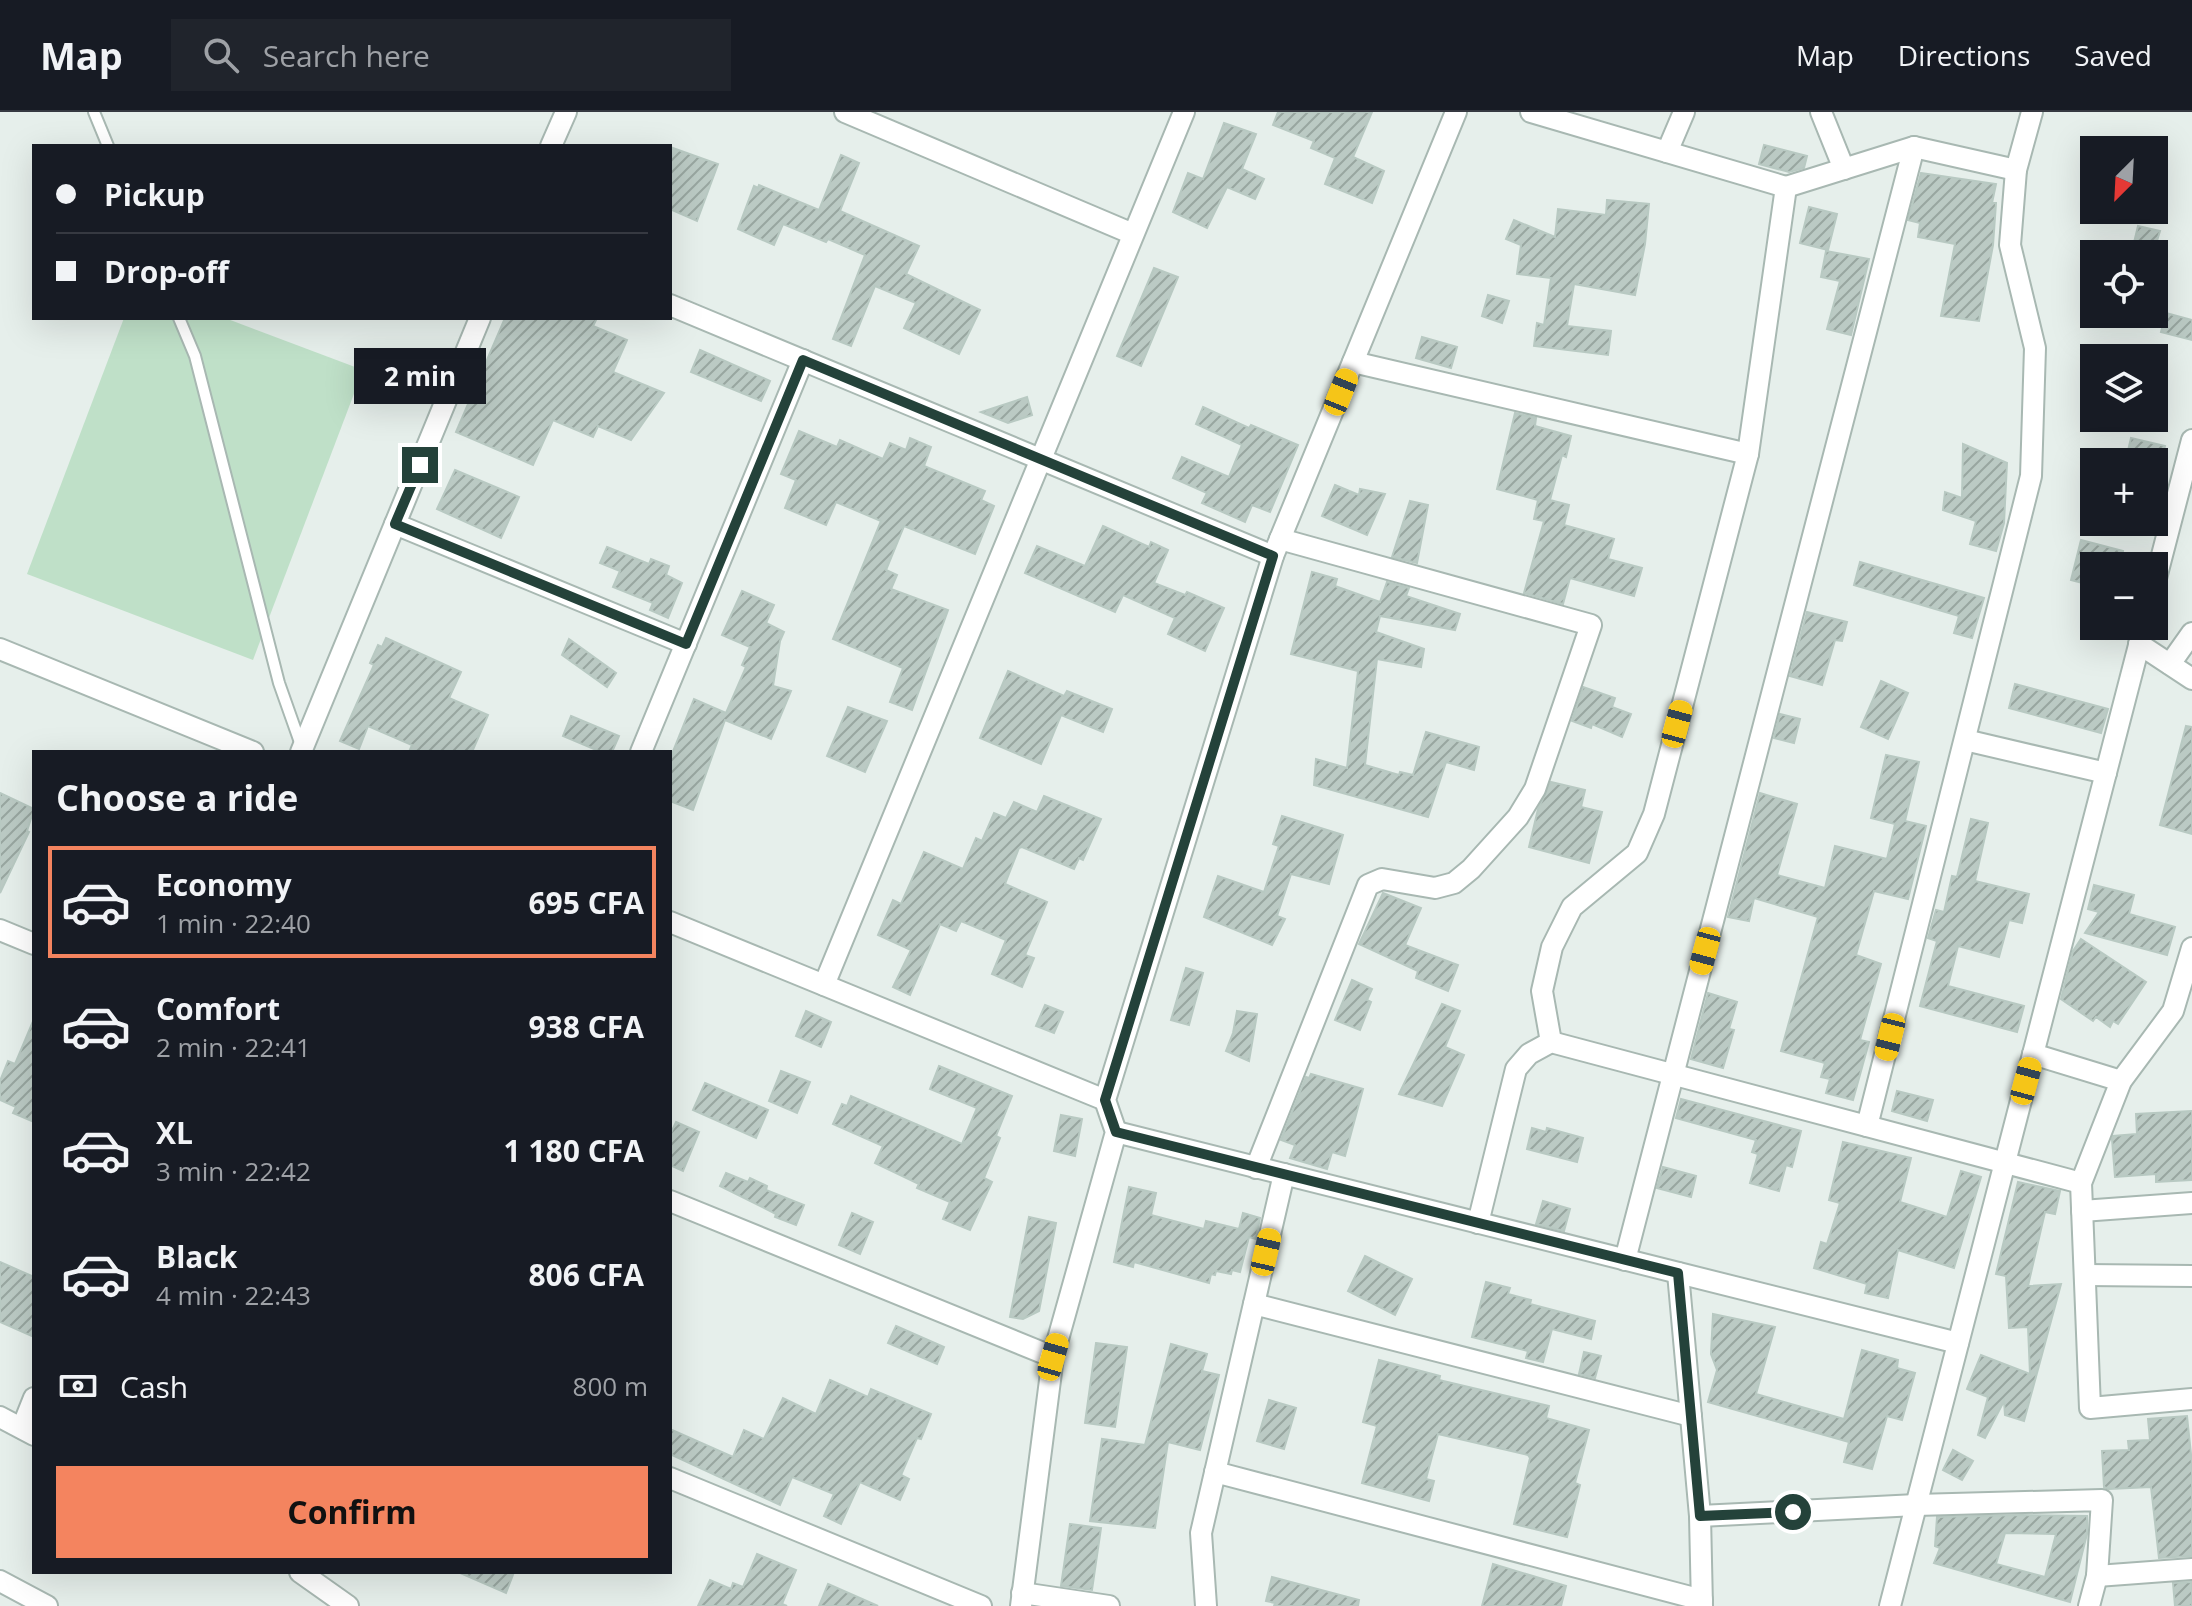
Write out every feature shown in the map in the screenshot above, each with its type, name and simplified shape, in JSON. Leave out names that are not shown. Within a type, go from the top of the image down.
[{"type":"street","points":[[552,144],[566,112]]},
{"type":"street","points":[[845,112],[1133,234]]},
{"type":"street","points":[[824,985],[1184,112]]},
{"type":"street","points":[[1109,1606],[1021,1600],[1053,1357],[1116,1132],[1105,1100],[1277,547],[1456,112]]},
{"type":"street","points":[[1531,112],[1786,187],[1914,147],[2016,170]]},
{"type":"street","points":[[1667,152],[1684,112]]},
{"type":"street","points":[[1821,112],[1844,169]]},
{"type":"street","points":[[1867,1126],[2031,476],[2035,348],[2010,245],[2016,170],[2032,112]]},
{"type":"street","points":[[1625,1260],[1914,147]]},
{"type":"street","points":[[1551,1042],[1542,991],[1552,947],[1572,907],[1637,853],[1654,814],[1748,454],[1786,187]]},
{"type":"street","points":[[672,306],[1041,459],[1277,547],[1591,625],[1535,789],[1518,817],[1471,869],[1454,883],[1435,888],[1382,879],[1368,885],[1256,1168]]},
{"type":"street","points":[[302,750],[479,320]]},
{"type":"street","points":[[642,750],[803,360]]},
{"type":"street","points":[[1353,362],[1748,454]]},
{"type":"street","points":[[2163,552],[2192,440]]},
{"type":"street","points":[[395,524],[686,644]]},
{"type":"street","points":[[2170,664],[2192,633]]},
{"type":"street","points":[[1890,1606],[2141,640]]},
{"type":"street","points":[[2147,640],[2170,664],[2192,679]]},
{"type":"street","points":[[0,649],[248,750]]},
{"type":"street","points":[[1965,740],[2106,773]]},
{"type":"street","points":[[672,923],[1105,1100]]},
{"type":"street","points":[[0,930],[32,943]]},
{"type":"street","points":[[2192,948],[2183,1011],[2121,1081],[2081,1183],[2090,1408],[2192,1399]]},
{"type":"street","points":[[1478,1223],[1516,1069],[1529,1054],[1551,1042],[2081,1183]]},
{"type":"street","points":[[2033,1054],[2121,1081]]},
{"type":"street","points":[[1116,1132],[1958,1343]]},
{"type":"street","points":[[1206,1606],[1201,1533],[1284,1174]]},
{"type":"street","points":[[672,1202],[1053,1357]]},
{"type":"street","points":[[2082,1211],[2192,1203]]},
{"type":"street","points":[[1215,1472],[1702,1603],[1700,1516],[1678,1273]]},
{"type":"street","points":[[2085,1275],[2192,1276]]},
{"type":"street","points":[[1254,1304],[1691,1416]]},
{"type":"street","points":[[0,1417],[28,1431],[32,1409]]},
{"type":"street","points":[[672,1479],[981,1606]]},
{"type":"street","points":[[1700,1516],[1916,1505],[2102,1500],[2097,1576],[2089,1606]]},
{"type":"street","points":[[2097,1576],[2192,1569]]},
{"type":"street","points":[[306,1574],[348,1606]]},
{"type":"street","points":[[0,1581],[21,1600],[47,1606]]},
{"type":"lane","points":[[94,112],[107,144]]},
{"type":"lane","points":[[180,320],[195,356],[279,683],[302,750]]},
{"type":"green space","points":[[123,320],[230,320],[363,370],[253,660],[27,574]]},
{"type":"building","points":[[1278,112],[1372,112],[1353,157],[1384,171],[1372,203],[1325,184],[1335,158],[1311,148],[1314,141],[1273,125]]},
{"type":"building","points":[[1224,123],[1256,134],[1242,169],[1264,179],[1255,199],[1227,187],[1207,228],[1173,212],[1188,173],[1203,179]]},
{"type":"building","points":[[1764,145],[1807,156],[1804,168],[1789,172],[1759,164]]},
{"type":"building","points":[[672,148],[718,164],[697,221],[672,210]]},
{"type":"building","points":[[841,155],[859,163],[840,211],[919,246],[906,274],[980,310],[959,354],[904,328],[916,303],[875,286],[851,346],[833,339],[865,255],[783,224],[774,245],[738,229],[754,186],[758,188],[759,185],[819,210]]},
{"type":"building","points":[[1921,173],[1996,184],[1992,203],[1996,203],[1993,245],[1979,321],[1941,316],[1955,244],[1918,237],[1920,223],[1908,220]]},
{"type":"building","points":[[1607,200],[1649,204],[1635,295],[1574,284],[1567,326],[1611,331],[1608,355],[1534,346],[1537,323],[1544,325],[1551,278],[1517,274],[1521,245],[1506,239],[1514,220],[1555,237],[1558,209],[1606,215]]},
{"type":"building","points":[[1809,207],[1837,214],[1828,250],[1800,243]]},
{"type":"building","points":[[2138,226],[2160,231],[2157,240],[2135,240]]},
{"type":"building","points":[[1826,251],[1869,259],[1851,335],[1827,329],[1840,281],[1821,277]]},
{"type":"building","points":[[1154,268],[1178,277],[1141,366],[1117,356]]},
{"type":"building","points":[[1488,295],[1509,301],[1502,323],[1482,316]]},
{"type":"building","points":[[2168,314],[2192,320],[2192,340],[2161,332],[2162,328],[2168,328]]},
{"type":"building","points":[[504,320],[596,320],[593,326],[627,340],[613,372],[664,393],[631,440],[598,426],[593,437],[553,420],[533,465],[456,432]]},
{"type":"building","points":[[1422,337],[1457,347],[1451,368],[1416,358]]},
{"type":"building","points":[[700,350],[770,381],[761,401],[691,372]]},
{"type":"building","points":[[1027,397],[1032,415],[1008,423],[981,412]]},
{"type":"building","points":[[1203,407],[1249,428],[1251,425],[1298,445],[1270,512],[1252,505],[1245,522],[1202,503],[1207,493],[1173,478],[1182,457],[1229,477],[1242,445],[1196,424]]},
{"type":"building","points":[[1515,413],[1536,418],[1535,426],[1571,436],[1566,457],[1562,455],[1550,500],[1569,505],[1564,525],[1614,539],[1608,559],[1642,568],[1634,596],[1570,578],[1563,604],[1524,593],[1544,521],[1534,519],[1538,500],[1497,489]]},
{"type":"building","points":[[799,431],[837,447],[840,440],[883,459],[890,443],[906,450],[910,438],[931,447],[924,466],[985,491],[981,500],[994,506],[975,554],[904,526],[886,570],[897,575],[891,589],[948,610],[912,710],[890,702],[903,668],[833,639],[881,521],[836,502],[826,525],[785,508],[796,480],[781,474]]},
{"type":"building","points":[[2131,438],[2165,446],[2164,448],[2129,448]]},
{"type":"building","points":[[1963,444],[2007,463],[2004,523],[1996,551],[1970,544],[1976,521],[1943,510],[1945,492],[1962,498]]},
{"type":"building","points":[[455,470],[519,497],[501,538],[437,509]]},
{"type":"building","points":[[1335,485],[1359,495],[1360,489],[1385,494],[1367,535],[1322,516]]},
{"type":"building","points":[[1410,501],[1428,505],[1417,563],[1392,557]]},
{"type":"building","points":[[1103,526],[1149,547],[1151,542],[1168,550],[1154,583],[1185,595],[1187,592],[1224,608],[1205,651],[1168,634],[1175,618],[1123,595],[1115,612],[1025,573],[1037,546],[1085,566]]},
{"type":"building","points":[[2081,540],[2123,551],[2080,552],[2080,582],[2071,580]]},
{"type":"building","points":[[607,547],[649,564],[651,559],[669,566],[666,575],[682,583],[668,618],[650,610],[653,603],[613,587],[620,571],[600,563]]},
{"type":"building","points":[[1860,562],[1984,598],[1972,638],[1954,633],[1959,616],[1854,585]]},
{"type":"building","points":[[1312,572],[1337,579],[1335,586],[1380,602],[1387,582],[1409,588],[1406,596],[1460,614],[1455,630],[1380,616],[1376,632],[1424,649],[1421,667],[1377,659],[1365,765],[1399,775],[1400,772],[1413,775],[1426,732],[1479,747],[1474,770],[1446,762],[1428,817],[1314,785],[1316,759],[1347,768],[1358,671],[1291,654]]},
{"type":"building","points":[[742,591],[774,605],[766,623],[784,632],[773,686],[791,691],[771,739],[725,720],[693,810],[672,802],[672,754],[694,699],[726,713],[746,667],[742,665],[750,647],[722,635]]},
{"type":"building","points":[[1807,612],[1847,622],[1842,641],[1835,640],[1822,685],[1790,676]]},
{"type":"building","points":[[386,638],[461,672],[449,698],[488,715],[473,750],[410,750],[412,745],[368,726],[359,749],[340,741],[374,665],[370,663],[378,645],[382,647]]},
{"type":"building","points":[[569,639],[616,673],[607,687],[562,655]]},
{"type":"building","points":[[1008,671],[1064,696],[1067,691],[1112,709],[1103,732],[1061,715],[1041,764],[980,738]]},
{"type":"building","points":[[1881,681],[1908,693],[1888,739],[1861,727]]},
{"type":"building","points":[[2015,684],[2108,709],[2101,733],[2009,708]]},
{"type":"building","points":[[1583,687],[1615,698],[1612,707],[1631,714],[1622,737],[1592,724],[1591,728],[1572,721]]},
{"type":"building","points":[[848,707],[887,721],[865,772],[827,756]]},
{"type":"building","points":[[1780,714],[1800,719],[1794,743],[1774,738]]},
{"type":"building","points":[[571,716],[619,736],[613,750],[596,750],[563,736]]},
{"type":"building","points":[[2186,726],[2192,727],[2192,834],[2160,825]]},
{"type":"building","points":[[1886,755],[1919,762],[1905,821],[1926,826],[1908,899],[1874,891],[1856,955],[1881,964],[1860,1040],[1869,1042],[1853,1100],[1826,1093],[1830,1079],[1821,1077],[1825,1063],[1781,1051],[1818,917],[1754,898],[1749,921],[1728,917],[1760,793],[1797,804],[1777,875],[1825,888],[1835,846],[1887,859],[1895,824],[1871,818]]},
{"type":"building","points":[[1551,782],[1585,790],[1581,807],[1602,812],[1589,863],[1529,847],[1538,809]]},
{"type":"building","points":[[0,793],[32,808],[32,815],[29,832],[0,893]]},
{"type":"building","points":[[1044,796],[1101,819],[1083,860],[1079,858],[1074,869],[1019,848],[1005,884],[1047,902],[1025,955],[1034,958],[1022,987],[992,974],[1006,940],[961,921],[956,931],[940,924],[910,995],[893,987],[911,950],[878,935],[893,900],[901,904],[924,852],[963,869],[976,838],[982,841],[994,813],[1006,818],[1014,802],[1037,812]]},
{"type":"building","points":[[1282,816],[1343,835],[1329,884],[1291,874],[1277,916],[1285,919],[1272,945],[1204,917],[1218,876],[1264,892],[1279,846],[1273,844]]},
{"type":"building","points":[[1971,819],[1988,823],[1975,881],[2029,894],[2022,923],[2009,920],[1999,957],[1958,946],[1948,986],[2024,1006],[2017,1032],[1920,1006],[1937,941],[1928,938],[1936,910],[1944,912],[1952,876],[1957,877]]},
{"type":"building","points":[[2094,885],[2134,895],[2129,914],[2175,927],[2167,955],[2085,933],[2099,912],[2088,909]]},
{"type":"building","points":[[1383,893],[1421,908],[1405,945],[1458,965],[1448,991],[1416,978],[1418,971],[1359,944]]},
{"type":"building","points":[[2081,939],[2146,982],[2118,1024],[2113,1021],[2110,1027],[2096,1017],[2093,1021],[2061,999],[2073,951]]},
{"type":"building","points":[[1186,968],[1203,973],[1189,1025],[1171,1020]]},
{"type":"building","points":[[1352,980],[1372,989],[1367,1000],[1371,1002],[1360,1030],[1335,1020]]},
{"type":"building","points":[[1708,993],[1737,1002],[1729,1029],[1734,1030],[1723,1068],[1691,1059]]},
{"type":"building","points":[[1442,1004],[1460,1011],[1445,1047],[1464,1055],[1442,1106],[1399,1094]]},
{"type":"building","points":[[1045,1005],[1063,1012],[1054,1033],[1036,1026]]},
{"type":"building","points":[[806,1011],[831,1022],[821,1047],[796,1036]]},
{"type":"building","points":[[1237,1011],[1257,1014],[1249,1061],[1226,1051]]},
{"type":"building","points":[[32,1024],[32,1121],[13,1113],[16,1107],[0,1100],[0,1081],[8,1061],[15,1064]]},
{"type":"building","points":[[939,1066],[1012,1096],[984,1178],[992,1182],[970,1230],[943,1219],[950,1202],[917,1188],[919,1184],[875,1163],[883,1146],[833,1124],[842,1104],[847,1106],[851,1096],[962,1144],[977,1108],[930,1089]]},
{"type":"building","points":[[781,1071],[810,1082],[797,1113],[769,1101]]},
{"type":"building","points":[[1311,1074],[1363,1089],[1345,1156],[1332,1152],[1327,1169],[1290,1158],[1295,1145],[1281,1140],[1306,1077],[1309,1078]]},
{"type":"building","points":[[705,1083],[768,1110],[756,1138],[693,1110]]},
{"type":"building","points":[[1897,1091],[1933,1100],[1927,1121],[1892,1111]]},
{"type":"building","points":[[1681,1099],[1801,1131],[1792,1167],[1786,1165],[1779,1191],[1750,1183],[1758,1154],[1752,1152],[1756,1140],[1676,1118]]},
{"type":"building","points":[[2192,1111],[2192,1180],[2156,1182],[2156,1174],[2115,1177],[2113,1136],[2137,1134],[2136,1114]]},
{"type":"building","points":[[1061,1115],[1082,1119],[1075,1156],[1054,1151]]},
{"type":"building","points":[[676,1122],[699,1132],[683,1171],[672,1166],[672,1131]]},
{"type":"building","points":[[1532,1128],[1546,1132],[1547,1128],[1583,1138],[1577,1162],[1527,1149]]},
{"type":"building","points":[[1843,1142],[1911,1158],[1900,1202],[1947,1217],[1961,1171],[1981,1177],[1954,1268],[1898,1250],[1888,1298],[1865,1293],[1867,1284],[1814,1268],[1821,1242],[1827,1244],[1840,1203],[1829,1200]]},
{"type":"building","points":[[1663,1167],[1696,1176],[1691,1197],[1657,1188]]},
{"type":"building","points":[[726,1173],[748,1182],[750,1178],[767,1186],[766,1190],[804,1205],[796,1225],[775,1217],[776,1214],[720,1186]]},
{"type":"building","points":[[2018,1182],[2060,1191],[2055,1214],[2045,1212],[2028,1286],[2061,1284],[2024,1421],[2005,1415],[2004,1401],[1985,1438],[1978,1435],[1988,1397],[1967,1389],[1981,1355],[2030,1374],[2028,1327],[2009,1328],[2006,1276],[1996,1274]]},
{"type":"building","points":[[1129,1187],[1156,1193],[1151,1215],[1204,1229],[1206,1221],[1239,1229],[1243,1213],[1260,1218],[1256,1239],[1249,1237],[1240,1272],[1216,1271],[1215,1275],[1211,1274],[1209,1283],[1134,1262],[1133,1267],[1114,1262]]},
{"type":"building","points":[[1543,1201],[1570,1209],[1564,1231],[1536,1224]]},
{"type":"building","points":[[852,1213],[873,1222],[860,1254],[839,1245]]},
{"type":"building","points":[[1029,1217],[1056,1223],[1039,1311],[1023,1319],[1010,1317]]},
{"type":"building","points":[[1365,1256],[1412,1279],[1395,1315],[1348,1291]]},
{"type":"building","points":[[0,1262],[32,1276],[32,1336],[0,1322]]},
{"type":"building","points":[[1486,1282],[1510,1288],[1508,1294],[1531,1300],[1530,1304],[1595,1321],[1591,1339],[1552,1329],[1543,1362],[1526,1358],[1528,1351],[1472,1337]]},
{"type":"building","points":[[1713,1314],[1775,1327],[1756,1394],[1844,1419],[1862,1350],[1898,1360],[1897,1368],[1915,1373],[1902,1420],[1887,1416],[1872,1469],[1844,1462],[1849,1442],[1708,1402],[1717,1370],[1711,1354]]},
{"type":"building","points":[[896,1326],[944,1347],[937,1364],[888,1343]]},
{"type":"building","points":[[1096,1343],[1127,1347],[1115,1427],[1085,1423]]},
{"type":"building","points":[[1171,1344],[1207,1354],[1202,1371],[1219,1375],[1200,1450],[1168,1442],[1155,1528],[1090,1521],[1102,1439],[1145,1445]]},
{"type":"building","points":[[1584,1352],[1601,1356],[1595,1378],[1579,1374]]},
{"type":"building","points":[[1379,1360],[1440,1376],[1439,1380],[1549,1406],[1546,1418],[1589,1430],[1575,1483],[1580,1485],[1567,1537],[1514,1524],[1530,1458],[1528,1455],[1438,1434],[1426,1479],[1434,1481],[1429,1501],[1362,1483],[1377,1426],[1363,1422]]},
{"type":"building","points":[[830,1380],[868,1397],[871,1389],[931,1414],[901,1475],[909,1479],[900,1500],[860,1482],[841,1524],[824,1516],[834,1494],[792,1477],[780,1505],[672,1455],[672,1430],[733,1457],[744,1430],[764,1439],[783,1398],[816,1414]]},
{"type":"building","points":[[1269,1400],[1296,1408],[1284,1449],[1257,1441]]},
{"type":"building","points":[[2187,1416],[2192,1464],[2192,1556],[2159,1558],[2151,1487],[2104,1487],[2102,1451],[2129,1450],[2128,1441],[2150,1440],[2148,1419]]},
{"type":"building","points":[[1953,1450],[1973,1461],[1962,1480],[1943,1470]]},
{"type":"building","points":[[2087,1516],[2087,1534],[2070,1602],[1934,1563],[1940,1548],[1935,1546],[1937,1517]],"holes":[[[2005,1533],[2056,1534],[2045,1577],[1996,1564]]]},
{"type":"building","points":[[1070,1524],[1101,1528],[1092,1590],[1061,1586]]},
{"type":"building","points":[[757,1554],[796,1570],[782,1604],[787,1606],[698,1606],[710,1580],[731,1589],[733,1583],[743,1587]]},
{"type":"building","points":[[1493,1564],[1566,1586],[1561,1606],[1482,1606]]},
{"type":"building","points":[[463,1574],[513,1574],[506,1593]]},
{"type":"building","points":[[1272,1577],[1359,1600],[1358,1606],[1274,1606],[1275,1603],[1266,1601]]},
{"type":"building","points":[[2192,1582],[2192,1606],[2175,1606],[2173,1583]]},
{"type":"building","points":[[828,1584],[878,1606],[819,1606]]},
{"type":"route","points":[[420,465],[395,524],[686,644],[803,360],[1273,556],[1105,1100],[1116,1132],[1678,1273],[1700,1516],[1793,1512]]}]
